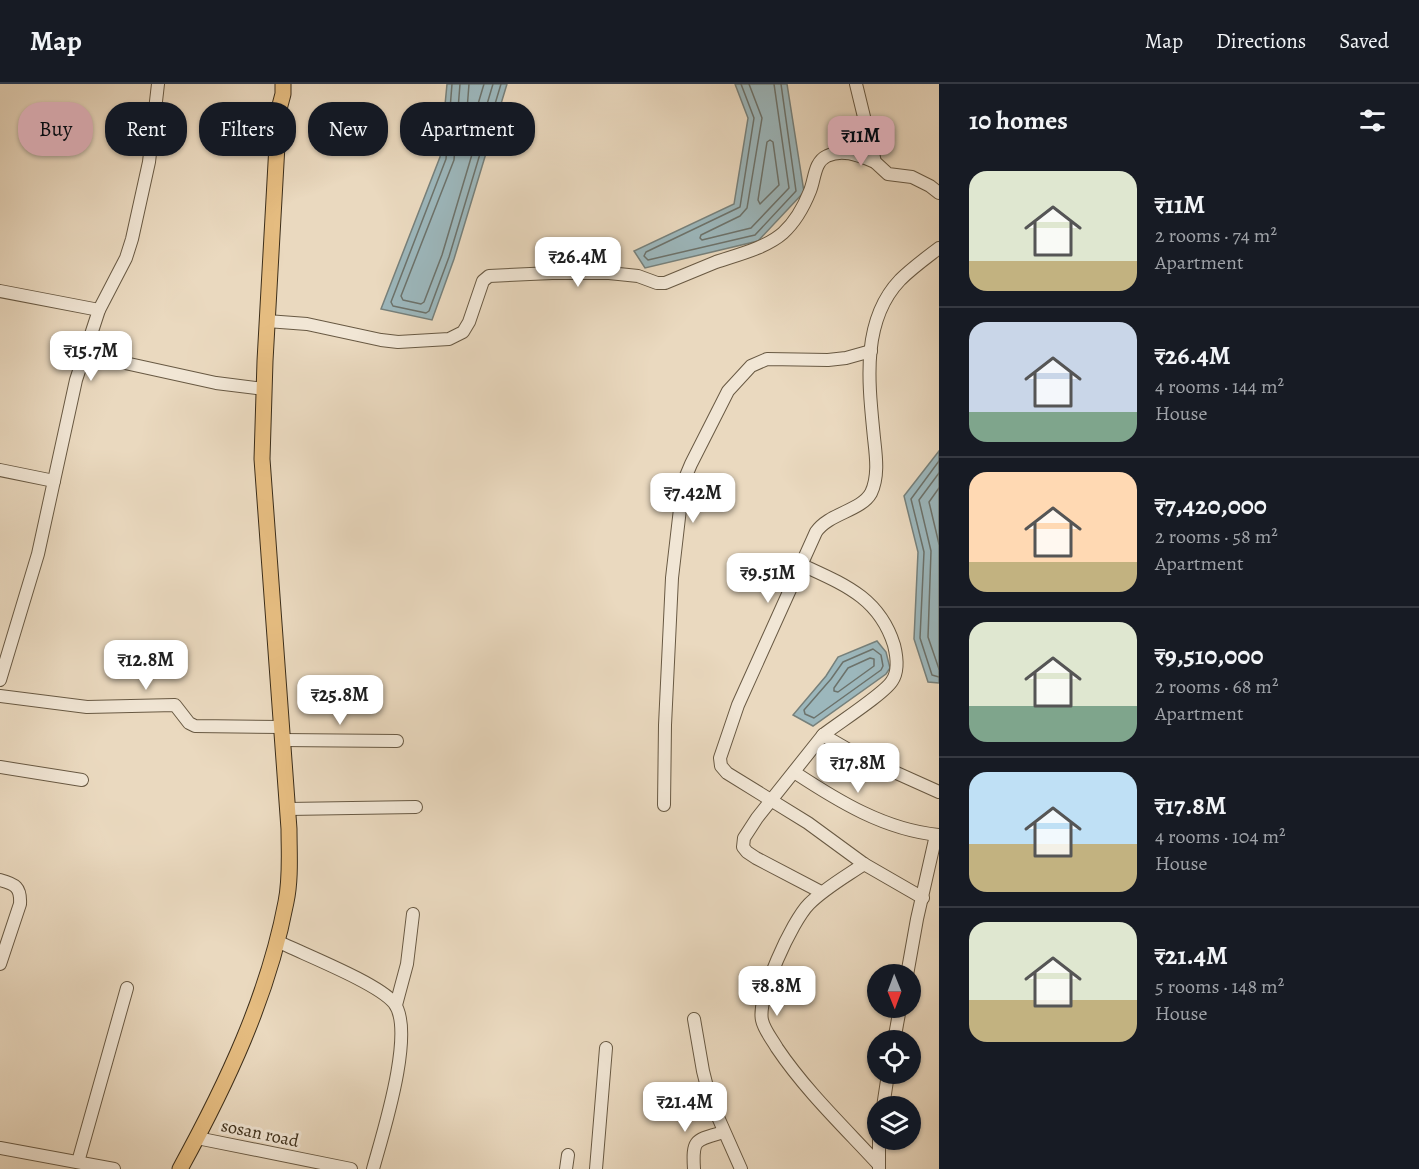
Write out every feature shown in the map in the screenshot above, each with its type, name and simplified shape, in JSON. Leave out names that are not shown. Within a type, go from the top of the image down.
[{"type":"main road","points":[[272,84],[277,102]]},
{"type":"main road","points":[[281,102],[284,94],[283,84]]},
{"type":"main road","points":[[180,1169],[197,1138],[255,1014],[287,901],[288,809],[262,459],[276,156]]},
{"type":"street","points":[[0,680],[29,586],[76,380],[99,310],[126,258],[137,221],[149,162],[159,84]]},
{"type":"street","points":[[856,84],[875,162]]},
{"type":"street","points":[[267,321],[317,326],[398,342],[449,339],[463,332],[469,322],[483,281],[489,276],[609,273],[638,276],[657,283],[665,283],[765,244],[781,235],[800,211],[810,191],[818,164],[825,156],[836,152],[849,152],[875,162],[888,174],[912,177],[930,186],[939,194]]},
{"type":"street","points":[[923,898],[864,864],[772,800],[727,773],[721,766],[720,758],[738,705],[820,526],[865,500],[870,493],[876,464],[869,379],[873,329],[881,308],[899,281],[939,248]]},
{"type":"street","points":[[0,291],[99,310]]},
{"type":"street","points":[[664,805],[663,760],[672,578],[683,483],[691,464],[728,391],[751,366],[767,359],[828,360],[871,351]]},
{"type":"street","points":[[84,354],[216,383],[264,389]]},
{"type":"street","points":[[0,470],[54,482]]},
{"type":"street","points":[[801,564],[860,595],[877,610],[891,636],[896,652],[897,667],[892,681],[823,735],[744,838],[743,847],[747,852],[821,892]]},
{"type":"street","points":[[0,696],[87,707],[175,705],[189,723],[195,726],[397,741]]},
{"type":"street","points":[[823,735],[861,757],[939,792]]},
{"type":"street","points":[[0,767],[82,780]]},
{"type":"street","points":[[794,772],[837,801],[860,812],[914,831],[938,835],[909,964]]},
{"type":"street","points":[[288,809],[416,807]]},
{"type":"street","points":[[864,864],[821,892],[796,919],[761,1006],[766,1031],[784,1058],[811,1092],[879,1167]]},
{"type":"street","points":[[0,880],[13,883],[19,888],[21,896],[0,964]]},
{"type":"street","points":[[373,1169],[398,1069],[401,1024],[396,1005],[407,964],[413,914]]},
{"type":"street","points":[[277,941],[375,987],[396,1005]]},
{"type":"street","points":[[78,1162],[127,988]]},
{"type":"street","points":[[694,1019],[702,1071],[710,1099],[741,1169]]},
{"type":"street","points":[[596,1169],[606,1048]]},
{"type":"street","points":[[694,1169],[693,1147],[697,1143],[724,1132]]},
{"type":"street","name":"sosan road","points":[[197,1138],[351,1169]]},
{"type":"street","points":[[0,1148],[114,1169]]},
{"type":"street","points":[[879,1150],[879,1167]]},
{"type":"street","points":[[566,1169],[568,1155]]},
{"type":"water","points":[[447,84],[507,84],[502,102],[445,102]]},
{"type":"water","points":[[735,84],[787,84],[804,192],[758,241],[645,268],[634,251],[734,204],[748,118]]},
{"type":"water","points":[[485,156],[454,259],[432,320],[381,309],[440,157]]},
{"type":"water","points":[[939,451],[939,683],[928,682],[914,639],[918,552],[904,496]]},
{"type":"water","points":[[877,641],[886,652],[890,668],[886,674],[813,726],[793,715],[826,676],[838,657]]}]
